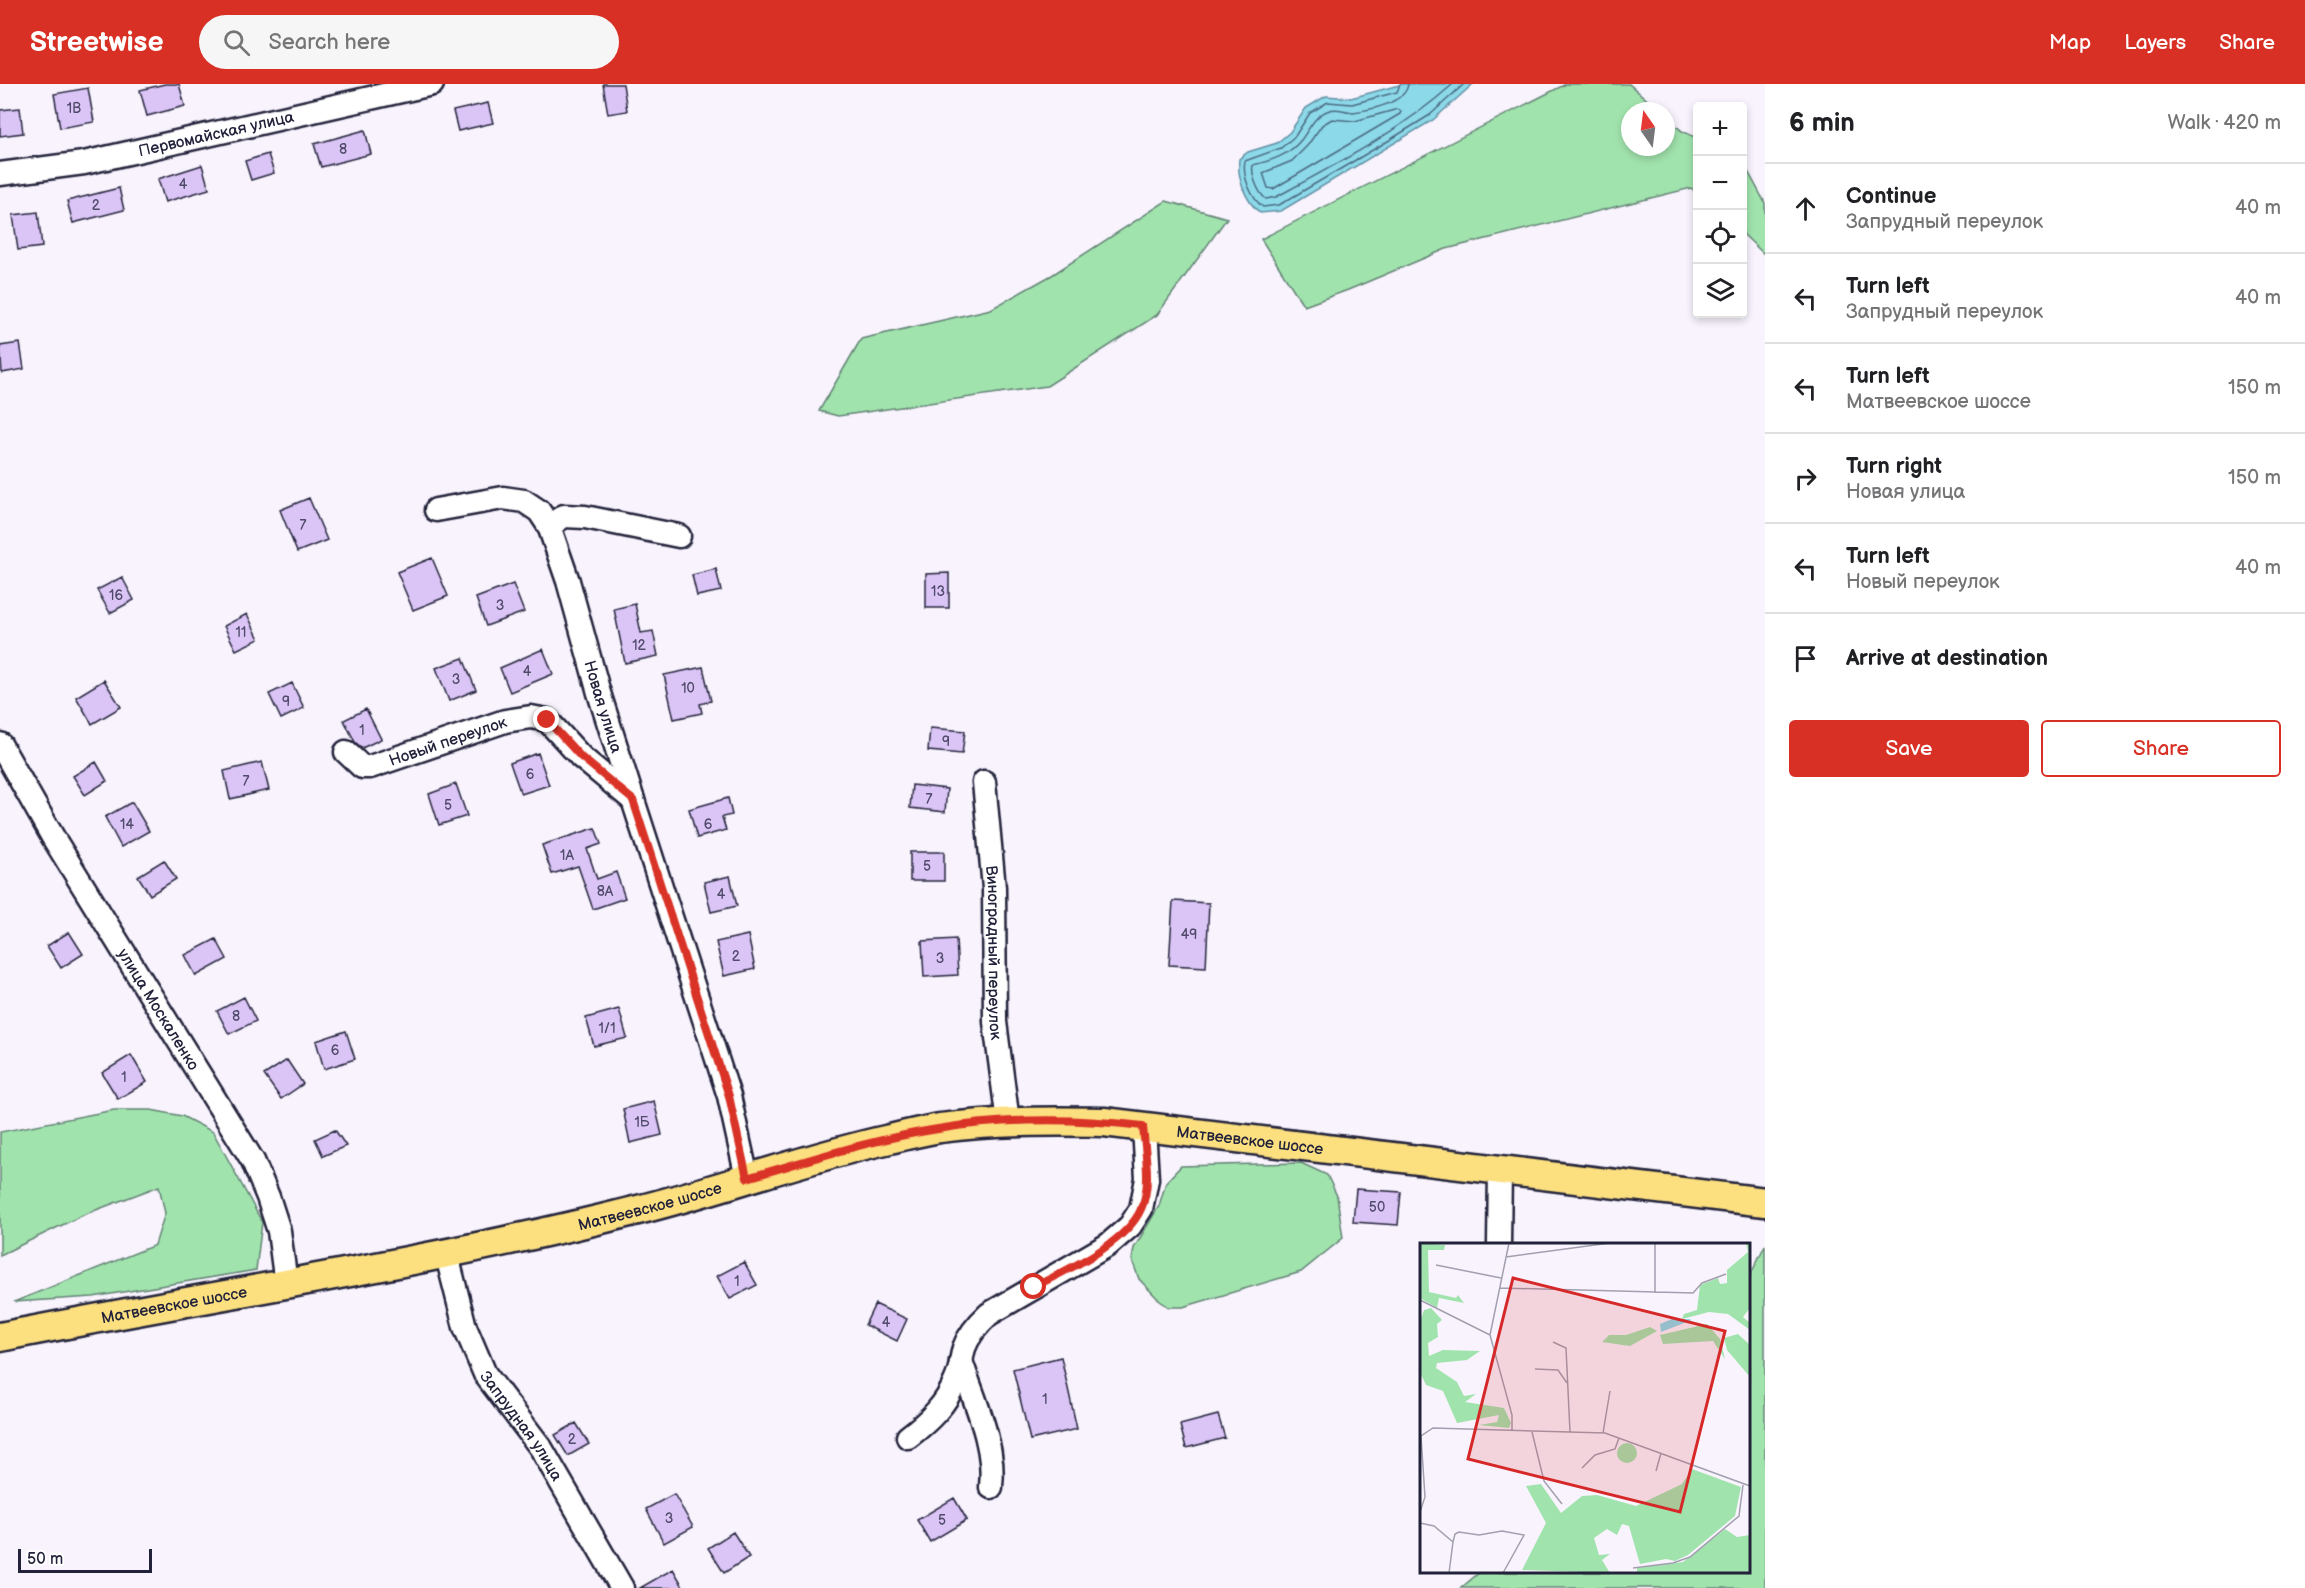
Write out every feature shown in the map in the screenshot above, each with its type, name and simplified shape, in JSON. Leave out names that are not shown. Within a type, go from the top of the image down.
[{"type":"main road","name":"Матвеевское шоссе","points":[[0,1337],[446,1252],[635,1211],[855,1147],[938,1129],[1008,1122],[1104,1122],[1143,1126],[1765,1202]]},
{"type":"street","name":"Первомайская улица","points":[[0,174],[84,164],[432,84]]},
{"type":"street","name":"Новая улица","points":[[436,510],[503,498],[524,501],[539,512],[549,526],[568,581],[599,693],[729,1096],[747,1178]]},
{"type":"street","points":[[549,526],[564,516],[679,536]]},
{"type":"street","name":"Новый переулок","points":[[346,752],[362,767],[370,767],[505,721],[531,717],[547,720],[581,757],[633,800]]},
{"type":"street","name":"улица Москаленко","points":[[0,744],[54,838],[253,1161],[279,1231],[273,1286]]},
{"type":"street","name":"Виноградный переулок","points":[[984,782],[994,888],[995,1023],[1008,1122]]},
{"type":"street","points":[[908,1437],[934,1415],[945,1401],[958,1377],[964,1348],[975,1327],[989,1314],[1108,1245],[1130,1226],[1141,1209],[1147,1179],[1143,1126]]},
{"type":"street","points":[[1498,1243],[1500,1170]]},
{"type":"street","name":"Запрудная улица","points":[[446,1252],[465,1327],[485,1374],[541,1448],[622,1588]]},
{"type":"street","points":[[961,1361],[990,1450],[993,1472],[991,1487]]},
{"type":"green space","points":[[1566,84],[1629,84],[1650,102],[1621,102],[1621,156],[1675,156],[1675,125],[1693,136],[1693,190],[1691,188],[1446,249],[1304,306],[1261,239]]},
{"type":"green space","points":[[1747,169],[1765,203],[1765,255],[1747,238]]},
{"type":"green space","points":[[1166,201],[1227,218],[1157,315],[1047,386],[838,416],[819,411],[861,339],[991,309],[1052,275]]},
{"type":"green space","points":[[114,1110],[151,1110],[182,1116],[213,1132],[262,1222],[256,1270],[93,1297],[14,1302],[155,1245],[165,1213],[159,1186],[83,1215],[0,1255],[0,1132]]},
{"type":"green space","points":[[1301,1163],[1327,1175],[1337,1196],[1343,1238],[1301,1272],[1183,1307],[1169,1307],[1139,1279],[1132,1260],[1134,1248],[1159,1206],[1166,1182],[1181,1166]]},
{"type":"green space","points":[[1765,1245],[1765,1588],[1461,1588],[1479,1573],[1750,1573],[1750,1276]]},
{"type":"water","points":[[1403,84],[1473,84],[1433,120],[1281,211],[1260,213],[1250,202],[1241,181],[1239,167],[1239,159],[1248,152],[1277,143],[1290,132],[1306,108],[1326,96],[1351,98]]},
{"type":"building","points":[[165,84],[179,84],[185,106],[147,116],[140,90]]},
{"type":"building","points":[[603,84],[623,84],[627,111],[608,114]]},
{"type":"building","points":[[88,88],[94,122],[60,128],[54,94]]},
{"type":"building","points":[[488,103],[493,123],[458,131],[453,111]]},
{"type":"building","points":[[20,108],[23,133],[0,136],[0,110]]},
{"type":"building","points":[[365,130],[371,154],[321,167],[314,144]]},
{"type":"building","points":[[268,154],[274,173],[251,180],[245,161]]},
{"type":"building","points":[[202,165],[209,189],[165,202],[158,179]]},
{"type":"building","points":[[119,188],[124,210],[73,223],[67,201]]},
{"type":"building","points":[[38,212],[42,247],[18,250],[13,215]]},
{"type":"building","points":[[20,343],[24,369],[2,373],[0,346]]},
{"type":"building","points":[[309,498],[327,540],[297,552],[280,510]]},
{"type":"building","points":[[432,558],[448,596],[413,610],[397,572]]},
{"type":"building","points":[[716,569],[721,591],[697,596],[692,575]]},
{"type":"building","points":[[949,573],[949,608],[926,608],[926,574]]},
{"type":"building","points":[[122,577],[134,600],[110,613],[97,590]]},
{"type":"building","points":[[513,584],[524,612],[486,626],[476,598]]},
{"type":"building","points":[[635,604],[641,633],[653,631],[658,656],[625,663],[614,609]]},
{"type":"building","points":[[247,614],[259,639],[236,650],[224,626]]},
{"type":"building","points":[[543,649],[553,674],[510,692],[500,668]]},
{"type":"building","points":[[463,658],[476,690],[449,701],[436,668]]},
{"type":"building","points":[[703,667],[711,701],[700,704],[702,713],[674,719],[664,675]]},
{"type":"building","points":[[104,680],[121,707],[92,724],[76,697]]},
{"type":"building","points":[[292,683],[304,708],[281,719],[269,694]]},
{"type":"building","points":[[366,709],[381,739],[362,748],[355,742],[344,720]]},
{"type":"building","points":[[930,728],[965,731],[962,754],[928,751]]},
{"type":"building","points":[[538,753],[549,785],[521,794],[510,763]]},
{"type":"building","points":[[96,762],[107,781],[85,795],[73,776]]},
{"type":"building","points":[[262,762],[269,790],[230,799],[224,771]]},
{"type":"building","points":[[456,784],[467,816],[439,825],[429,794]]},
{"type":"building","points":[[912,785],[947,789],[945,812],[910,808]]},
{"type":"building","points":[[728,798],[732,815],[722,817],[726,830],[697,838],[689,809]]},
{"type":"building","points":[[132,802],[149,831],[121,847],[105,817]]},
{"type":"building","points":[[595,828],[601,844],[587,849],[597,879],[616,872],[625,898],[593,909],[578,866],[552,874],[542,845]]},
{"type":"building","points":[[910,852],[944,852],[944,881],[910,881]]},
{"type":"building","points":[[164,860],[176,879],[150,895],[138,876]]},
{"type":"building","points":[[730,876],[737,906],[711,912],[704,882]]},
{"type":"building","points":[[1173,901],[1209,903],[1206,967],[1169,965]]},
{"type":"building","points":[[69,932],[83,954],[61,968],[47,946]]},
{"type":"building","points":[[748,935],[755,969],[724,976],[716,942]]},
{"type":"building","points":[[216,939],[227,959],[196,976],[185,955]]},
{"type":"building","points":[[956,939],[958,975],[924,977],[922,941]]},
{"type":"building","points":[[244,997],[256,1021],[229,1034],[217,1011]]},
{"type":"building","points":[[619,1009],[627,1038],[594,1046],[586,1018]]},
{"type":"building","points":[[346,1031],[355,1059],[324,1069],[316,1041]]},
{"type":"building","points":[[131,1055],[147,1082],[118,1099],[102,1073]]},
{"type":"building","points":[[287,1060],[303,1084],[281,1099],[264,1075]]},
{"type":"building","points":[[654,1101],[662,1135],[630,1143],[623,1109]]},
{"type":"building","points":[[335,1130],[346,1146],[323,1156],[315,1139]]},
{"type":"building","points":[[1356,1189],[1401,1192],[1398,1225],[1353,1222]]},
{"type":"building","points":[[744,1262],[757,1285],[730,1299],[717,1276]]},
{"type":"building","points":[[875,1304],[907,1319],[897,1341],[865,1325]]},
{"type":"building","points":[[1061,1357],[1077,1429],[1030,1440],[1013,1369]]},
{"type":"building","points":[[1218,1415],[1225,1438],[1186,1448],[1180,1425]]},
{"type":"building","points":[[576,1423],[589,1444],[568,1456],[555,1435]]},
{"type":"building","points":[[674,1494],[693,1527],[664,1543],[646,1509]]},
{"type":"building","points":[[954,1498],[967,1520],[930,1542],[917,1520]]},
{"type":"building","points":[[733,1532],[749,1557],[724,1573],[708,1548]]},
{"type":"building","points":[[673,1569],[684,1588],[640,1588]]},
{"type":"route","points":[[547,720],[581,757],[633,800],[729,1096],[747,1178],[855,1147],[938,1129],[1022,1121],[1104,1122],[1143,1126],[1147,1179],[1141,1209],[1130,1226],[1108,1245],[1034,1287]]}]
